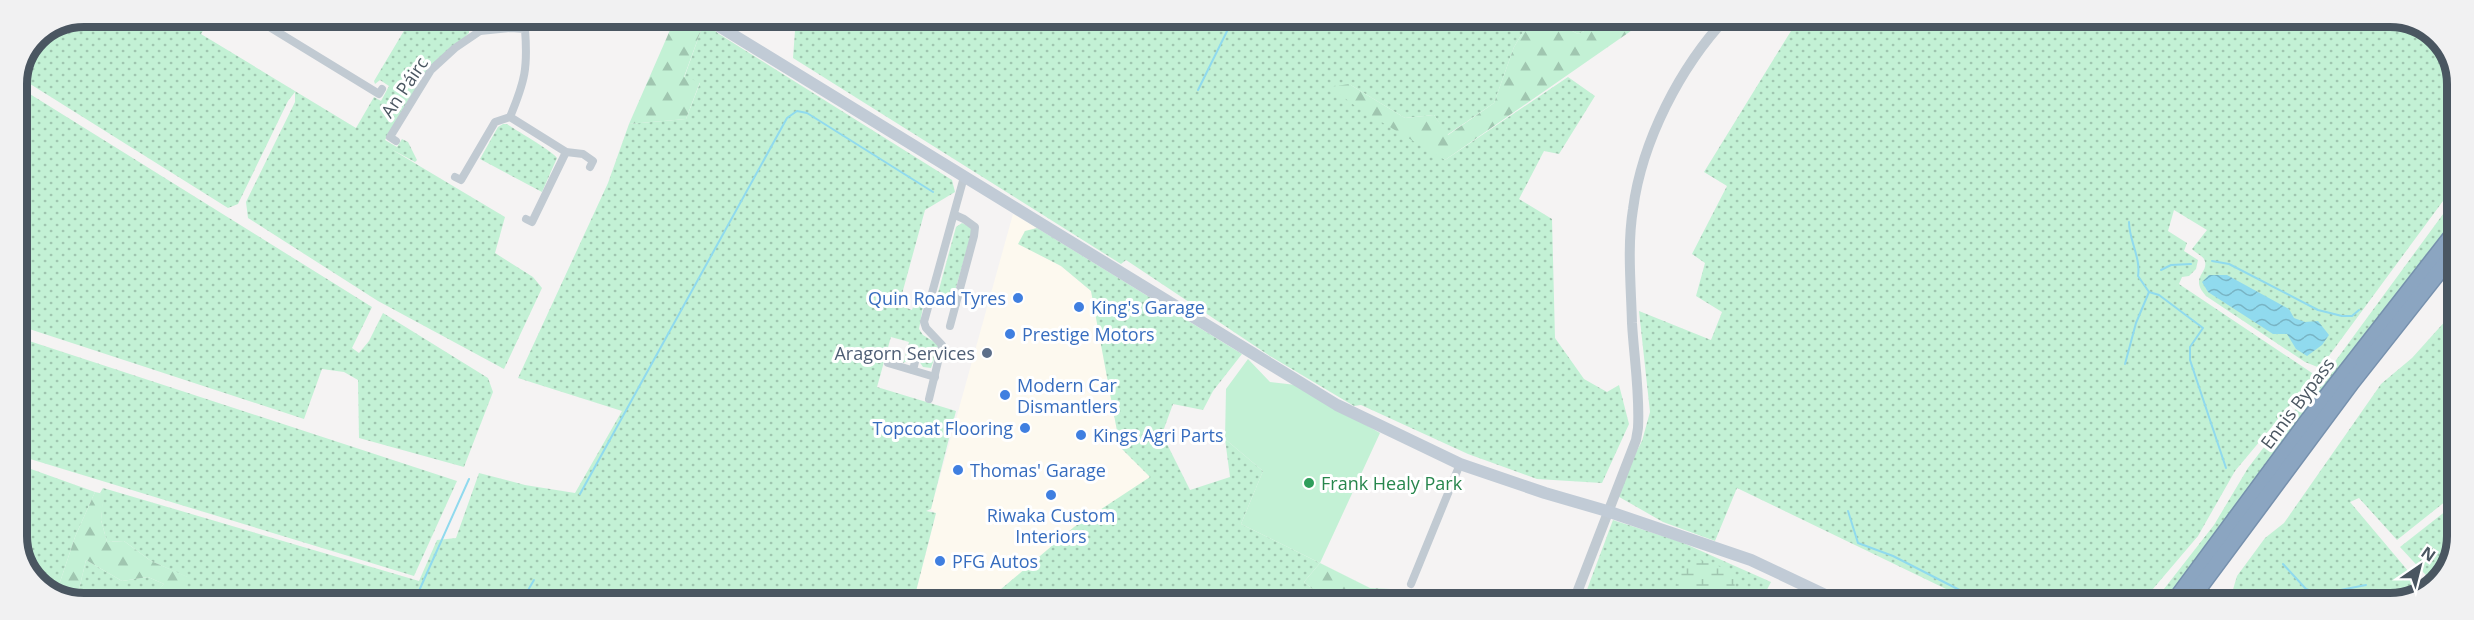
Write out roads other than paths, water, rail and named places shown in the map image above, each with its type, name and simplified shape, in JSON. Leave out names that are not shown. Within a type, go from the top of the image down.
[{"type":"highway","name":"Ennis Bypass","points":[[2180,593],[2309,419],[2447,242]]},
{"type":"highway","name":"Ennis Bypass","points":[[2195,593],[2352,382],[2447,262]]},
{"type":"main road","points":[[721,27],[1337,405],[1460,464],[1751,560],[1821,593]]},
{"type":"street","points":[[270,27],[379,94],[382,89]]},
{"type":"street","points":[[475,27],[480,31]]},
{"type":"street","points":[[455,177],[460,180],[495,122],[510,117],[523,86],[527,58],[525,29],[528,27]]},
{"type":"street","points":[[1577,593],[1636,440],[1639,421],[1630,269],[1632,210],[1636,190],[1648,149],[1668,104],[1684,76],[1720,27]]},
{"type":"street","name":"An Páirc","points":[[396,141],[390,137],[431,70],[455,48],[480,31],[525,29]]},
{"type":"street","points":[[510,117],[566,152],[584,154],[593,161],[590,167]]},
{"type":"street","points":[[526,219],[532,222],[566,152]]},
{"type":"street","points":[[929,399],[942,345],[926,328],[924,322],[964,177]]},
{"type":"street","points":[[950,326],[975,236],[975,227],[955,215]]},
{"type":"street","points":[[939,299],[956,304]]},
{"type":"street","points":[[913,370],[917,354]]},
{"type":"street","points":[[888,363],[935,377]]},
{"type":"street","points":[[1412,584],[1460,464]]},
{"type":"water","points":[[2209,275],[2227,275],[2289,309],[2294,318],[2305,322],[2318,321],[2329,335],[2322,345],[2307,356],[2296,349],[2287,334],[2273,334],[2208,292],[2202,282]]},
{"type":"waterway","points":[[1198,90],[1229,27]]},
{"type":"waterway","points":[[580,494],[787,118],[797,111],[807,113],[933,192]]},
{"type":"waterway","points":[[2129,222],[2138,262],[2138,276],[2149,292],[2159,295],[2203,328],[2190,347],[2190,360],[2226,468]]},
{"type":"waterway","points":[[2212,261],[2229,264],[2318,310],[2342,316],[2352,316],[2359,310]]},
{"type":"waterway","points":[[2161,270],[2171,265],[2191,264]]},
{"type":"waterway","points":[[2125,364],[2136,323],[2149,292]]},
{"type":"waterway","points":[[418,593],[469,479]]},
{"type":"waterway","points":[[1848,511],[1858,543],[1893,556],[1965,593]]},
{"type":"waterway","points":[[2283,564],[2306,589],[2317,593]]},
{"type":"waterway","points":[[526,593],[534,580]]},
{"type":"waterway","points":[[2325,593],[2366,585]]},
{"type":"place","name":"Quin Road Tyres","points":[[1018,298]]},
{"type":"place","name":"King's Garage","points":[[1079,307]]},
{"type":"place","name":"Prestige Motors","points":[[1010,334]]},
{"type":"place","name":"Aragorn Services","points":[[987,353]]},
{"type":"place","name":"Modern Car Dismantlers","points":[[1005,395]]},
{"type":"place","name":"Topcoat Flooring","points":[[1025,428]]},
{"type":"place","name":"Kings Agri Parts","points":[[1081,435]]},
{"type":"place","name":"Thomas' Garage","points":[[958,470]]},
{"type":"place","name":"Frank Healy Park","points":[[1309,483]]},
{"type":"place","name":"Riwaka Custom Interiors","points":[[1051,495]]},
{"type":"place","name":"PFG Autos","points":[[940,561]]}]
